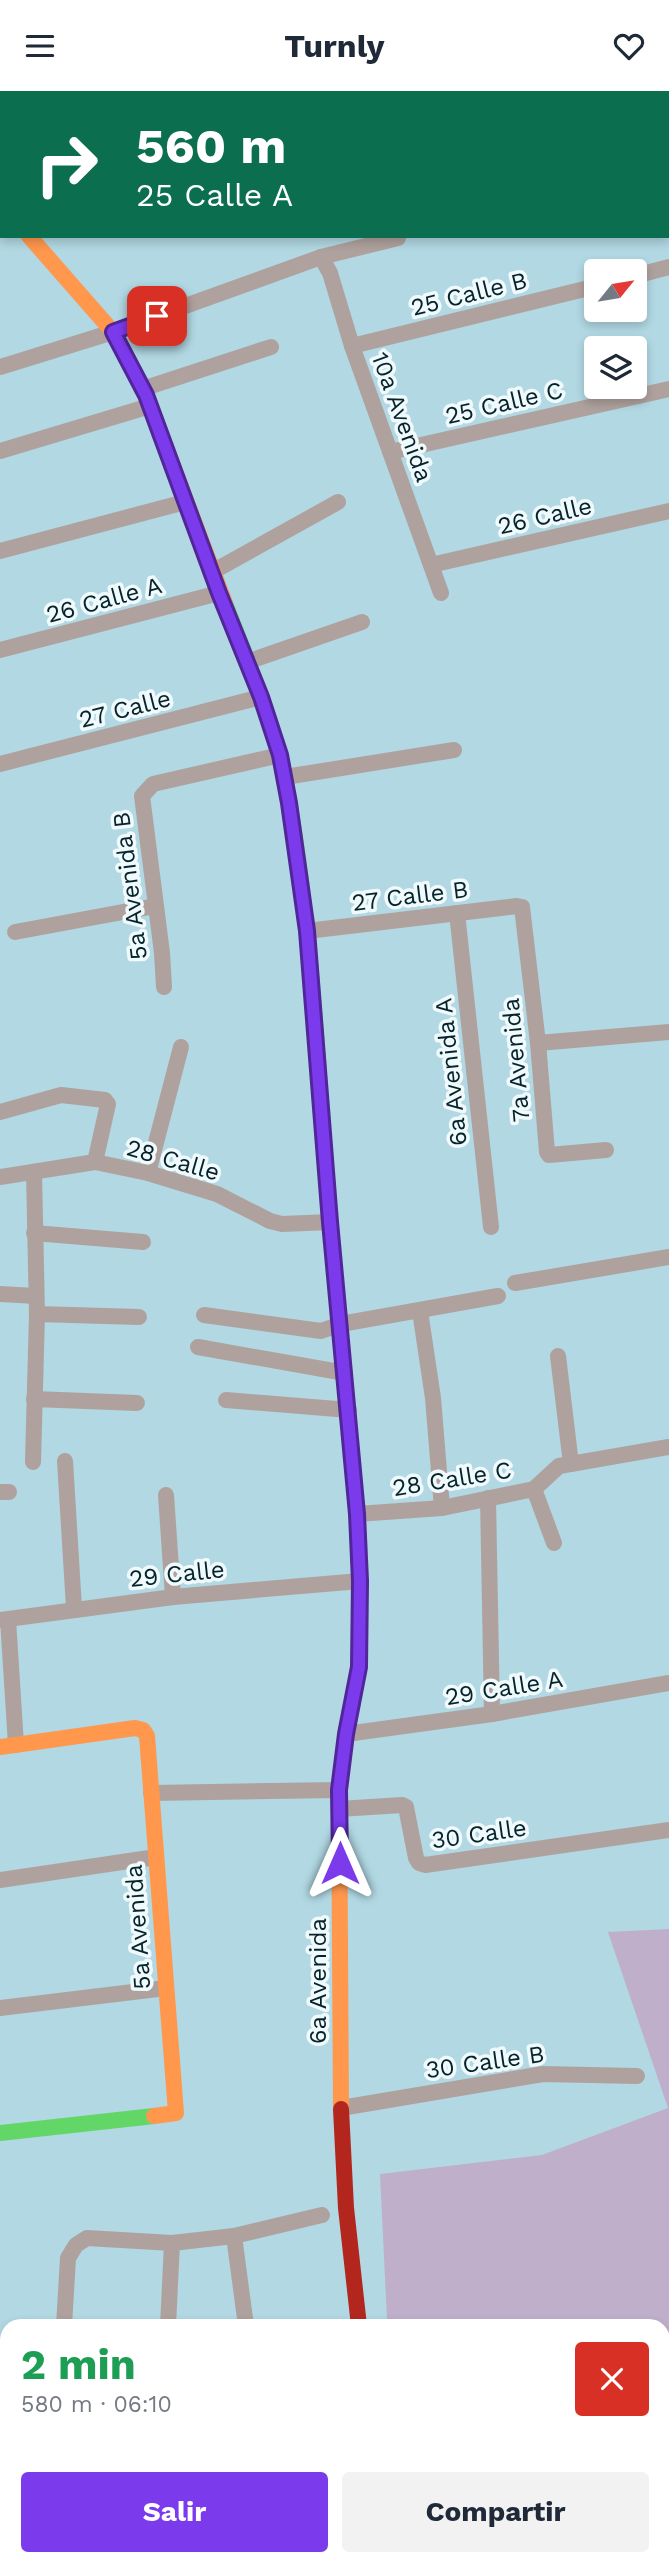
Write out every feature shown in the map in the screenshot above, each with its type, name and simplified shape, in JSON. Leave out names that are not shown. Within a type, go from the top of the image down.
[{"type":"street","name":"6a Avenida","points":[[31,238],[113,332],[142,389],[261,697],[285,777],[307,931],[357,1514],[360,1581],[359,1667],[346,1734],[339,1809],[341,2108],[346,2209],[358,2319]]},
{"type":"street","points":[[0,367],[113,332],[321,257],[398,238]]},
{"type":"street","name":"10a Avenida","points":[[321,257],[330,274],[352,346],[441,593]]},
{"type":"street","points":[[648,273],[669,267]]},
{"type":"street","name":"25 Calle B","points":[[352,346],[584,289]]},
{"type":"street","points":[[142,389],[271,347]]},
{"type":"street","name":"25 Calle C","points":[[390,452],[669,389]]},
{"type":"street","points":[[0,451],[150,406]]},
{"type":"street","points":[[0,551],[185,502]]},
{"type":"street","points":[[212,572],[338,502]]},
{"type":"street","name":"26 Calle","points":[[431,565],[669,511]]},
{"type":"street","name":"26 Calle A","points":[[0,650],[219,593]]},
{"type":"street","points":[[247,662],[362,622]]},
{"type":"street","name":"27 Calle","points":[[0,764],[261,697]]},
{"type":"street","points":[[285,777],[454,750]]},
{"type":"street","name":"5a Avenida B","points":[[164,987],[142,796],[153,784],[280,755]]},
{"type":"street","points":[[15,932],[155,906]]},
{"type":"street","name":"27 Calle B","points":[[307,931],[517,906]]},
{"type":"street","name":"7a Avenida","points":[[517,906],[524,912],[547,1153],[606,1150]]},
{"type":"street","name":"6a Avenida A","points":[[457,913],[491,1227]]},
{"type":"street","points":[[538,1043],[669,1032]]},
{"type":"street","points":[[148,1173],[181,1047]]},
{"type":"street","points":[[0,1112],[61,1095],[105,1100],[108,1104],[94,1162]]},
{"type":"street","name":"28 Calle","points":[[0,1177],[94,1162],[148,1173],[218,1194],[270,1221],[282,1224],[330,1222]]},
{"type":"street","points":[[33,1462],[37,1314],[34,1172]]},
{"type":"street","points":[[34,1233],[143,1242]]},
{"type":"street","points":[[515,1283],[669,1257]]},
{"type":"street","points":[[0,1294],[36,1296]]},
{"type":"street","points":[[204,1315],[321,1331],[341,1324],[498,1296]]},
{"type":"street","points":[[420,1311],[433,1398],[442,1508]]},
{"type":"street","points":[[37,1314],[139,1317]]},
{"type":"street","points":[[198,1347],[345,1373]]},
{"type":"street","points":[[558,1356],[571,1464]]},
{"type":"street","points":[[34,1399],[137,1403]]},
{"type":"street","points":[[226,1400],[349,1410]]},
{"type":"street","name":"28 Calle C","points":[[357,1514],[442,1508],[534,1489],[555,1468],[669,1447]]},
{"type":"street","points":[[65,1461],[74,1608]]},
{"type":"street","points":[[534,1489],[554,1543]]},
{"type":"street","points":[[166,1495],[173,1597]]},
{"type":"street","points":[[488,1497],[492,1714]]},
{"type":"street","name":"29 Calle","points":[[4,1620],[74,1608],[173,1597],[360,1581]]},
{"type":"street","points":[[4,1620],[8,1746]]},
{"type":"street","name":"29 Calle A","points":[[346,1734],[492,1714],[669,1683]]},
{"type":"street","name":"5a Avenida","points":[[0,2133],[176,2113],[147,1737],[143,1730],[135,1728],[8,1746]]},
{"type":"street","points":[[151,1793],[339,1790]]},
{"type":"street","name":"30 Calle","points":[[339,1809],[402,1805],[406,1807],[416,1858],[419,1863],[425,1865],[669,1830]]},
{"type":"street","points":[[0,1880],[156,1857]]},
{"type":"street","points":[[0,2008],[166,1988]]},
{"type":"street","name":"30 Calle B","points":[[341,2108],[543,2074],[637,2076]]},
{"type":"street","points":[[64,2319],[68,2258],[76,2245],[86,2238],[172,2243],[234,2236],[322,2215]]},
{"type":"street","points":[[234,2236],[245,2319]]},
{"type":"street","points":[[168,2319],[172,2243]]},
{"type":"shaded area","points":[[669,1929],[669,2319],[387,2319],[380,2174],[542,2155],[668,2108],[608,1932]]},
{"type":"traffic: fast","points":[[225,603],[274,735],[295,838],[309,956],[333,1255]]},
{"type":"traffic: fast","points":[[0,2133],[154,2116]]},
{"type":"traffic: slow","points":[[31,238],[113,332],[146,395],[225,603]]},
{"type":"traffic: slow","points":[[341,2109],[339,1790],[359,1667],[360,1594]]},
{"type":"traffic: slow","points":[[0,1747],[135,1728],[143,1730],[147,1736],[176,2113],[154,2116]]},
{"type":"traffic: jam","points":[[333,1255],[357,1514],[360,1594]]},
{"type":"traffic: jam","points":[[341,2109],[346,2208],[358,2319]]},
{"type":"route","points":[[157,316],[113,332],[146,395],[219,593],[261,697],[280,755],[307,931],[330,1222],[349,1410],[360,1581],[359,1667],[339,1790],[340,1863]]}]
